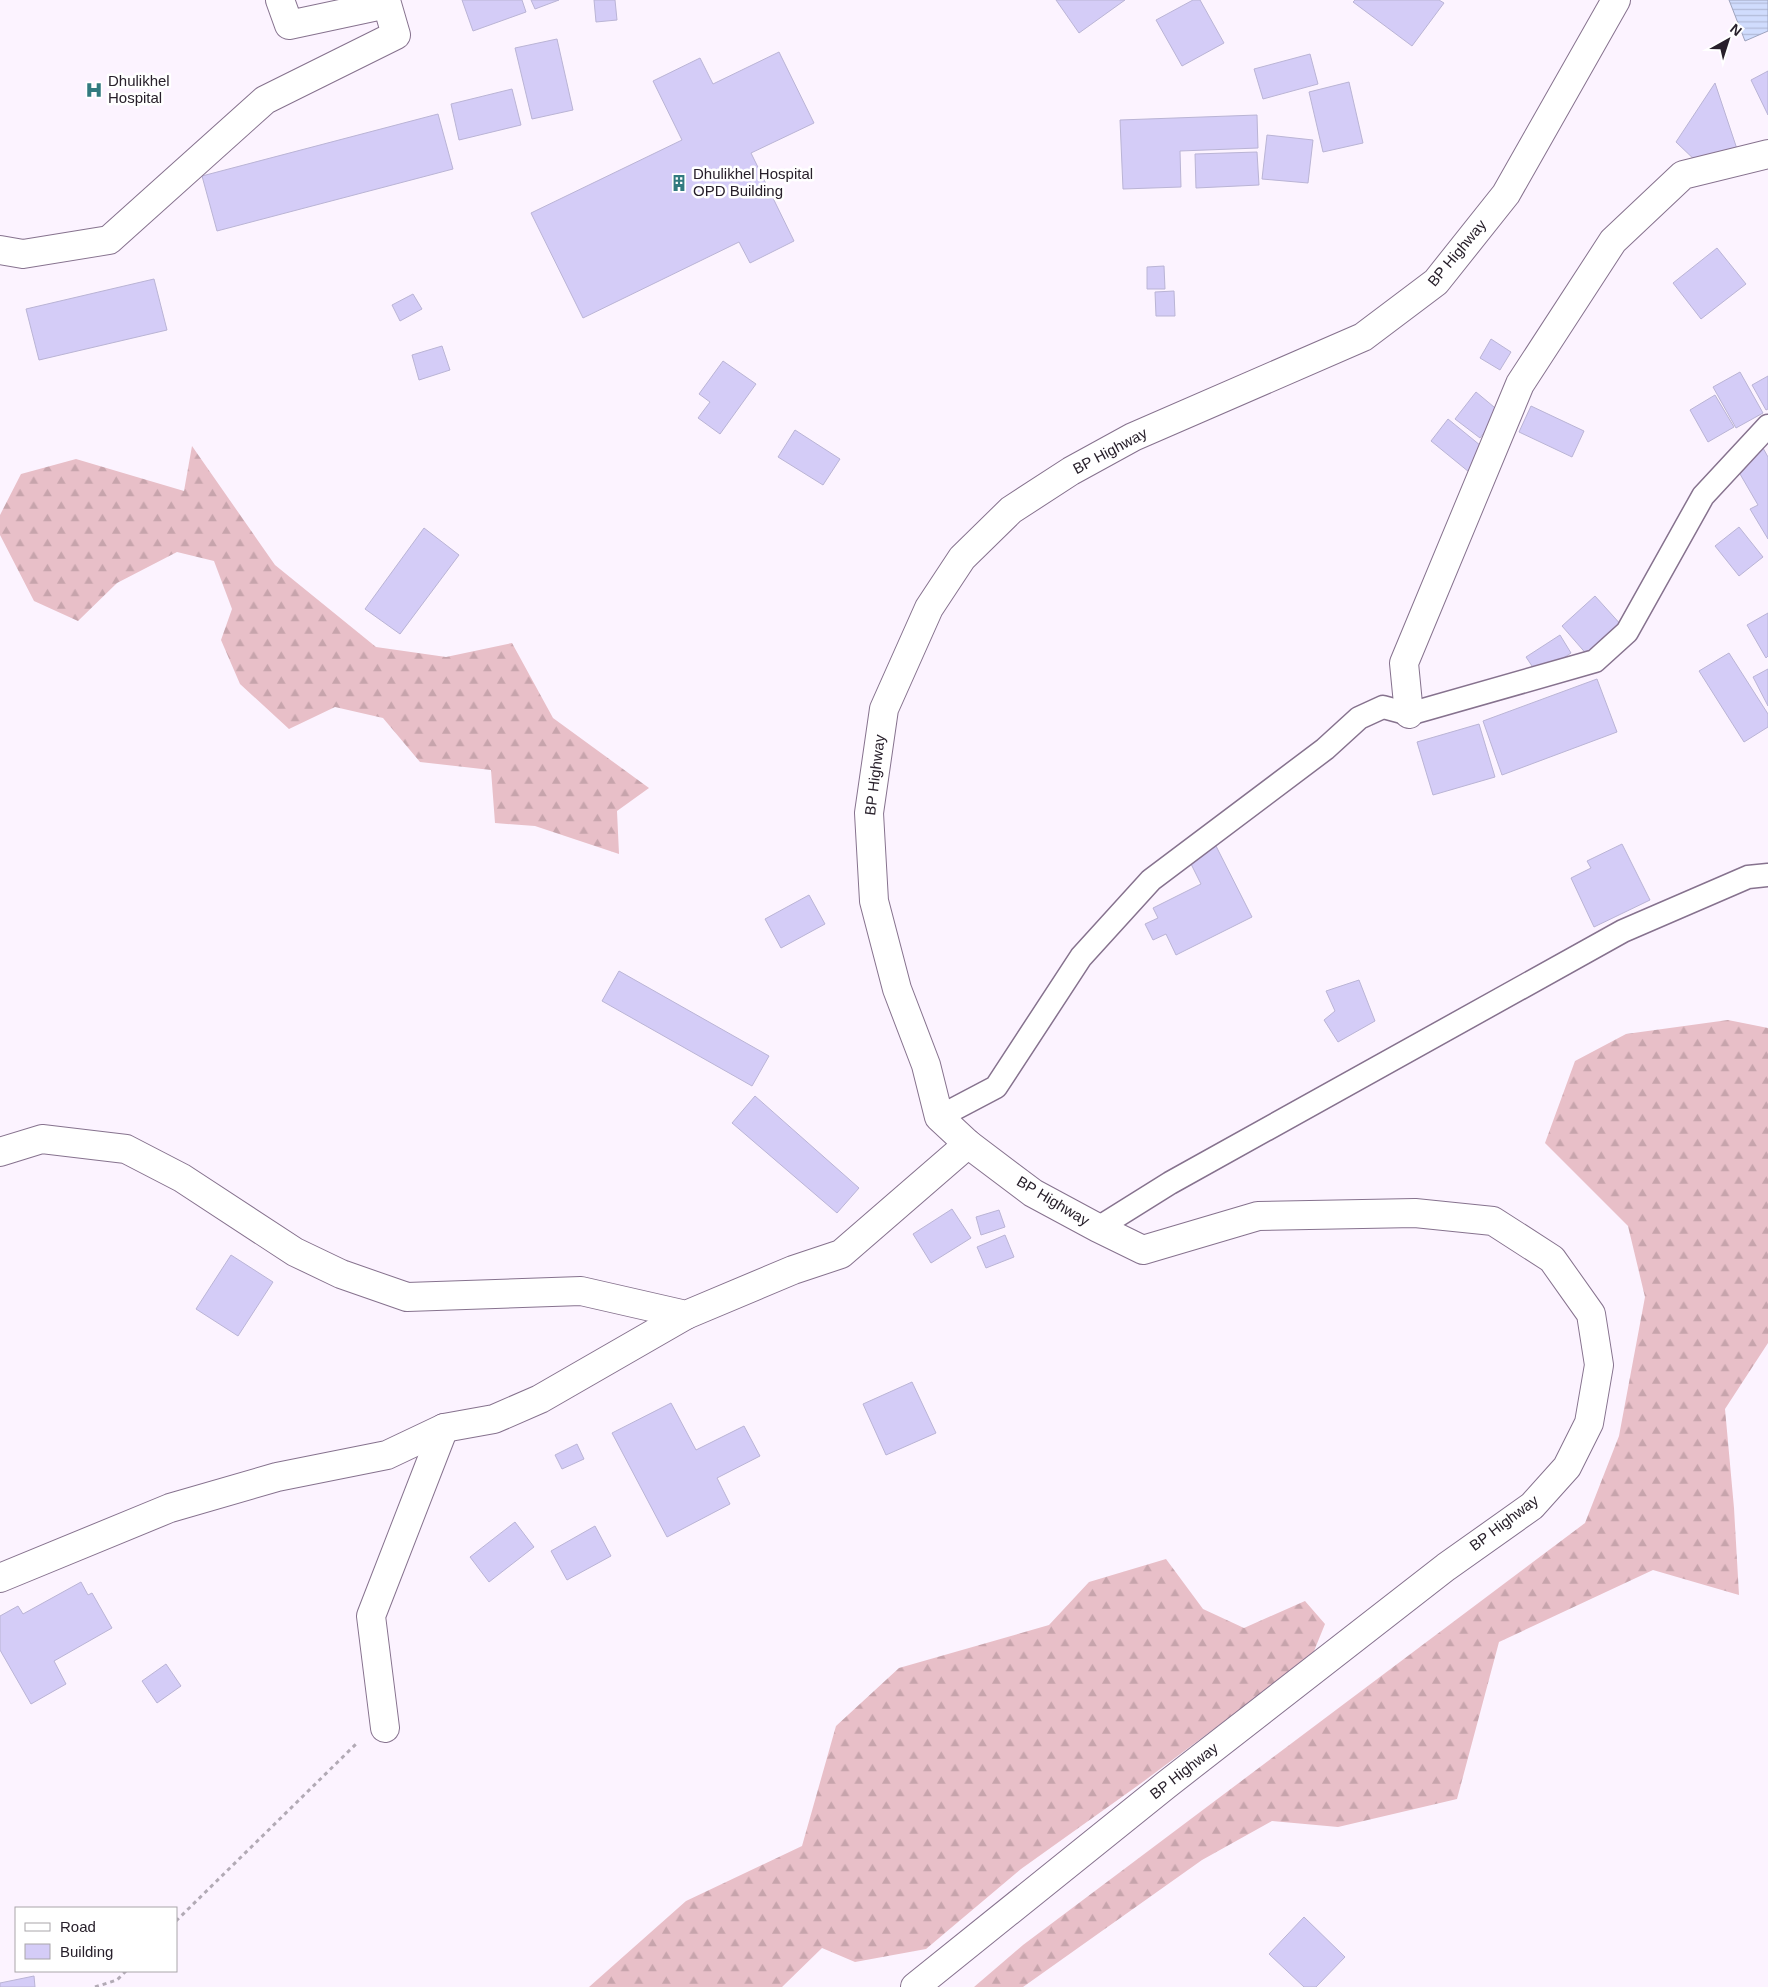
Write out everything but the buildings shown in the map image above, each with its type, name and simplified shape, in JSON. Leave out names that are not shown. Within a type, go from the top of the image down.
[{"type":"main road","points":[[0,250],[23,254],[109,240],[265,100],[396,35],[387,4],[289,25],[280,0]]},
{"type":"main road","name":"BP Highway","points":[[915,1987],[1151,1797],[1415,1591],[1532,1506],[1567,1467],[1589,1423],[1599,1365],[1591,1314],[1552,1259],[1493,1221],[1415,1214],[1258,1216],[1143,1250],[1033,1193],[968,1144],[939,1117],[926,1065],[897,989],[874,901],[869,813],[884,709],[929,608],[962,558],[1011,510],[1072,471],[1133,437],[1363,337],[1436,282],[1506,194],[1616,0]]},
{"type":"main road","points":[[1410,714],[1404,663],[1520,384],[1614,241],[1682,175],[1768,154]]},
{"type":"main road","points":[[0,1152],[42,1138],[126,1149],[182,1178],[295,1252],[341,1274],[407,1297],[581,1291],[686,1315]]},
{"type":"main road","points":[[0,1578],[170,1508],[277,1477],[387,1455],[444,1428],[494,1419],[540,1399],[686,1315],[793,1270],[840,1254],[968,1144]]},
{"type":"main road","points":[[384,1728],[371,1616],[444,1428]]},
{"type":"lane","points":[[939,1117],[996,1087],[1081,957],[1151,880],[1324,749],[1359,718],[1384,707],[1410,714],[1595,661],[1627,632],[1703,496],[1767,430]]},
{"type":"lane","points":[[1098,1228],[1170,1183],[1623,931],[1748,877],[1768,876]]},
{"type":"path","points":[[178,1919],[360,1740],[384,1728]]},
{"type":"path","points":[[94,1987],[117,1980],[125,1972]]},
{"type":"green space","points":[[192,446],[275,565],[376,647],[446,657],[512,643],[553,718],[649,788],[617,811],[619,854],[535,826],[495,823],[491,770],[420,762],[383,718],[335,707],[289,729],[240,684],[221,640],[232,609],[214,561],[177,552],[117,583],[78,621],[34,601],[0,535],[0,515],[21,474],[76,459],[184,491]]},
{"type":"green space","points":[[1728,1020],[1768,1028],[1768,1343],[1725,1409],[1734,1508],[1739,1595],[1653,1570],[1499,1642],[1457,1799],[1338,1827],[1272,1821],[1202,1860],[1023,1987],[974,1987],[1023,1945],[1585,1523],[1619,1436],[1645,1297],[1628,1226],[1545,1143],[1575,1061],[1626,1034]]},
{"type":"green space","points":[[1166,1559],[1203,1609],[1244,1628],[1305,1601],[1325,1624],[1312,1656],[1140,1784],[1021,1869],[926,1949],[855,1962],[822,1948],[782,1987],[589,1987],[686,1901],[802,1846],[836,1726],[899,1668],[1049,1625],[1089,1582]]},
{"type":"water","points":[[1729,0],[1768,0],[1768,31],[1745,41]]},
{"type":"place","name":"Dhulikhel Hospital","points":[[94,90]]},
{"type":"place","name":"Dhulikhel Hospital OPD Building","points":[[679,183]]}]
